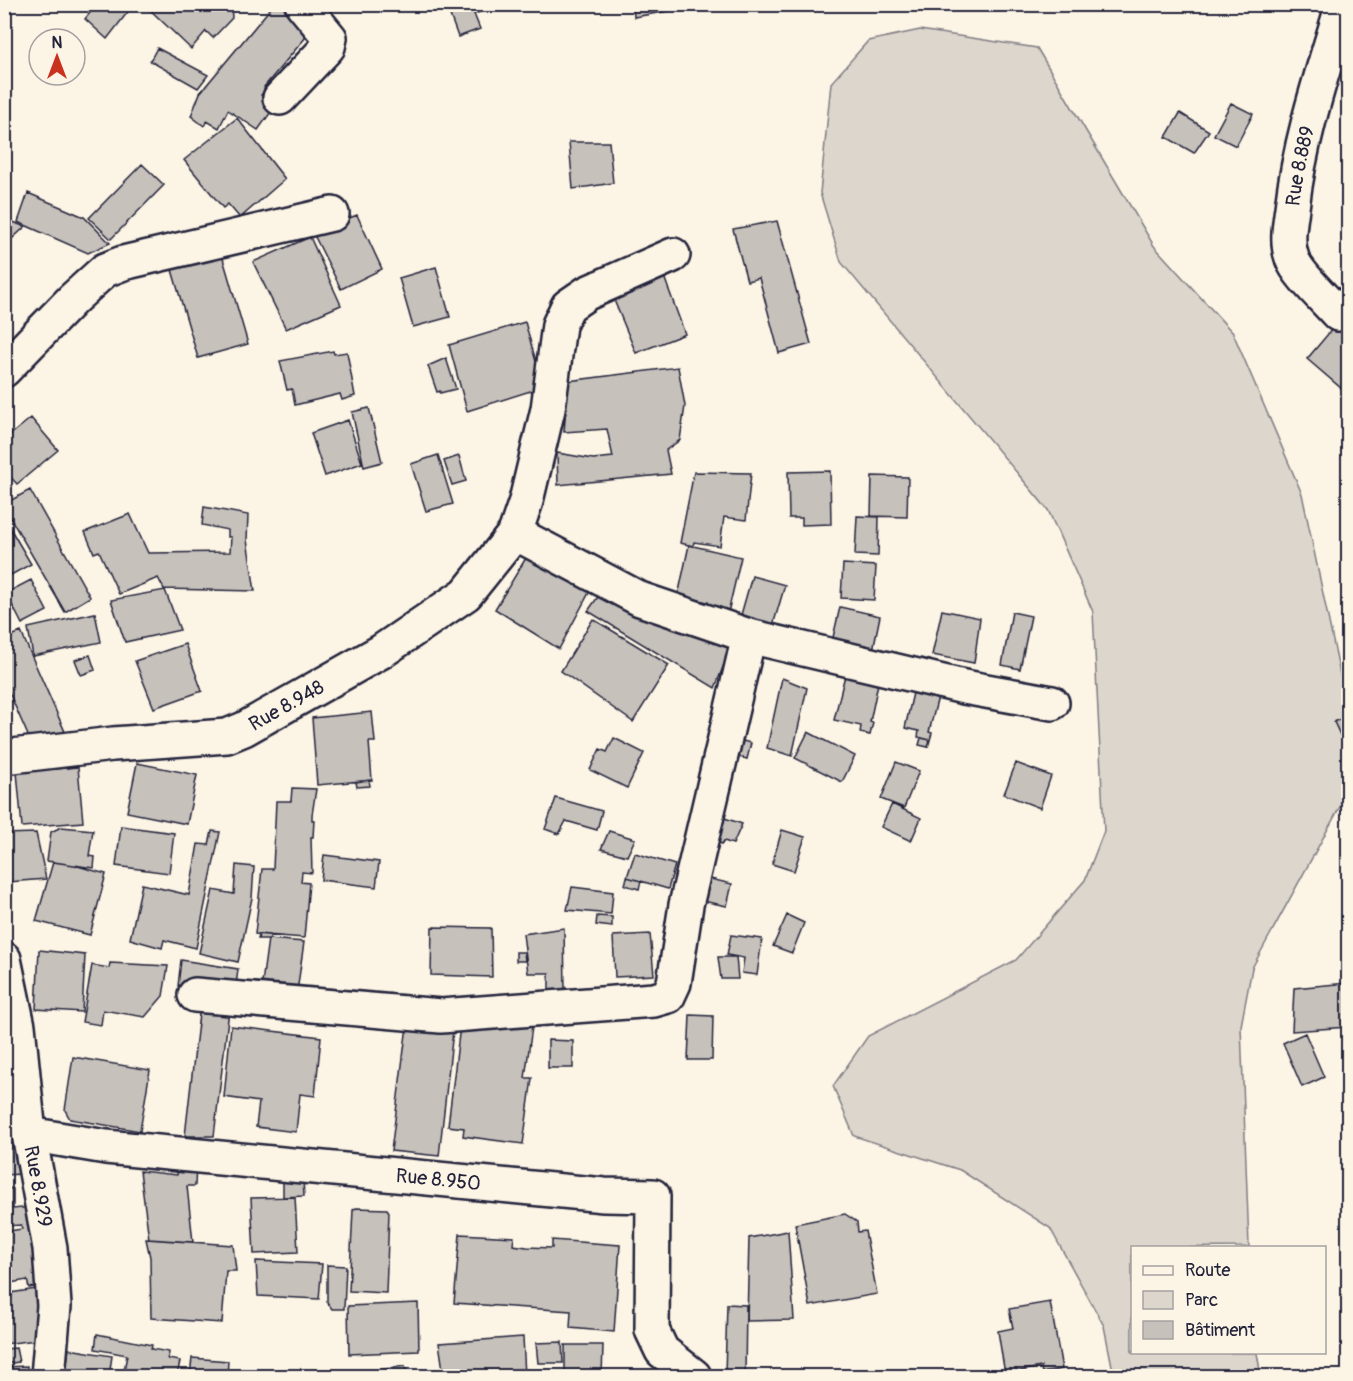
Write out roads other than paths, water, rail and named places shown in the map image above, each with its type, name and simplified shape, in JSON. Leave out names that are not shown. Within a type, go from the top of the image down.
[{"type":"street","points":[[280,98],[328,46],[330,38],[325,29],[302,4]]},
{"type":"street","name":"Rue 8.889","points":[[1338,314],[1307,280],[1292,258],[1289,231],[1294,184],[1311,111],[1343,4]]},
{"type":"street","points":[[4,370],[72,299],[105,270],[123,263],[332,214]]},
{"type":"street","name":"Rue 8.948","points":[[4,757],[113,744],[227,736],[244,729],[382,651],[466,594],[515,533],[526,501],[548,409],[559,325],[568,306],[587,294],[673,255]]},
{"type":"street","points":[[515,533],[640,599],[748,636],[964,687],[1052,703]]},
{"type":"street","points":[[195,995],[441,1016],[654,1000],[668,996],[674,983],[686,906],[748,636]]},
{"type":"street","name":"Rue 8.929","points":[[4,959],[18,1026],[29,1134],[50,1248],[54,1306],[48,1377]]},
{"type":"street","name":"Rue 8.950","points":[[29,1134],[118,1148],[592,1194],[653,1196],[652,1330],[662,1351],[694,1377]]}]
